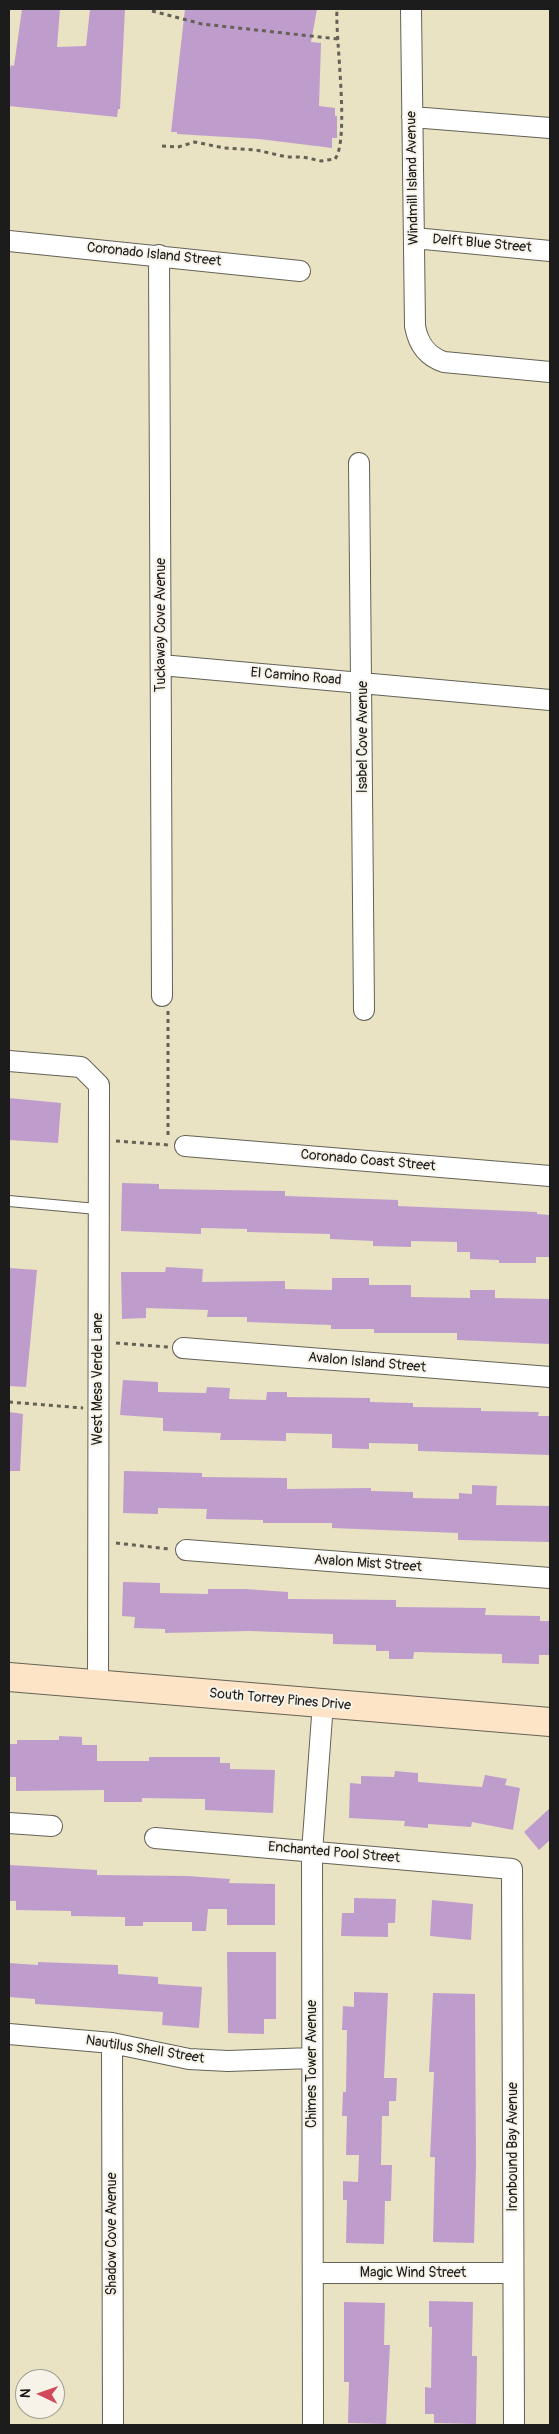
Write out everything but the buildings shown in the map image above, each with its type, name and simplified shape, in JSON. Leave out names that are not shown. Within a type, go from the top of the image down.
[{"type":"street","name":"Windmill Island Avenue","points":[[411,9],[414,326],[421,346],[433,358],[444,362],[550,372]]},
{"type":"street","points":[[412,117],[550,128]]},
{"type":"street","name":"Delft Blue Street","points":[[414,238],[550,251]]},
{"type":"street","name":"Coronado Island Street","points":[[9,241],[300,271]]},
{"type":"street","name":"Tuckaway Cove Avenue","points":[[159,255],[162,996]]},
{"type":"street","name":"Isabel Cove Avenue","points":[[360,463],[364,1010]]},
{"type":"street","name":"El Camino Road","points":[[161,665],[550,700]]},
{"type":"street","name":"West Mesa Verde Lane","points":[[9,1061],[81,1067],[99,1085],[97,1140],[98,1685]]},
{"type":"street","name":"Coronado Coast Street","points":[[177,1146],[550,1176]]},
{"type":"street","name":"Avalon Island Street","points":[[183,1348],[550,1377]]},
{"type":"street","name":"Avalon Mist Street","points":[[186,1550],[550,1578]]},
{"type":"street","name":"South Torrey Pines Drive","points":[[9,1677],[550,1722]]},
{"type":"street","name":"Chimes Tower Avenue","points":[[313,2425],[312,1852],[322,1703]]},
{"type":"street","points":[[9,1823],[52,1826]]},
{"type":"street","name":"Enchanted Pool Street","points":[[155,1838],[512,1869]]},
{"type":"street","name":"Ironbound Bay Avenue","points":[[512,1869],[514,2425]]},
{"type":"street","name":"Nautilus Shell Street","points":[[9,2034],[112,2043],[189,2059],[228,2061],[312,2058]]},
{"type":"street","name":"Shadow Cove Avenue","points":[[112,2043],[113,2425]]},
{"type":"street","name":"Magic Wind Street","points":[[313,2273],[513,2273]]},
{"type":"lane","points":[[9,1202],[97,1209]]},
{"type":"path","points":[[162,146],[178,147],[195,142],[224,148],[256,150],[287,157],[321,160],[335,158],[340,146],[341,76],[337,9]]},
{"type":"path","points":[[152,11],[202,24],[338,39]]},
{"type":"path","points":[[97,1140],[177,1146],[168,1010],[162,996]]},
{"type":"path","points":[[98,1342],[183,1348]]},
{"type":"path","points":[[9,1402],[98,1410]]},
{"type":"path","points":[[98,1541],[186,1550]]}]
